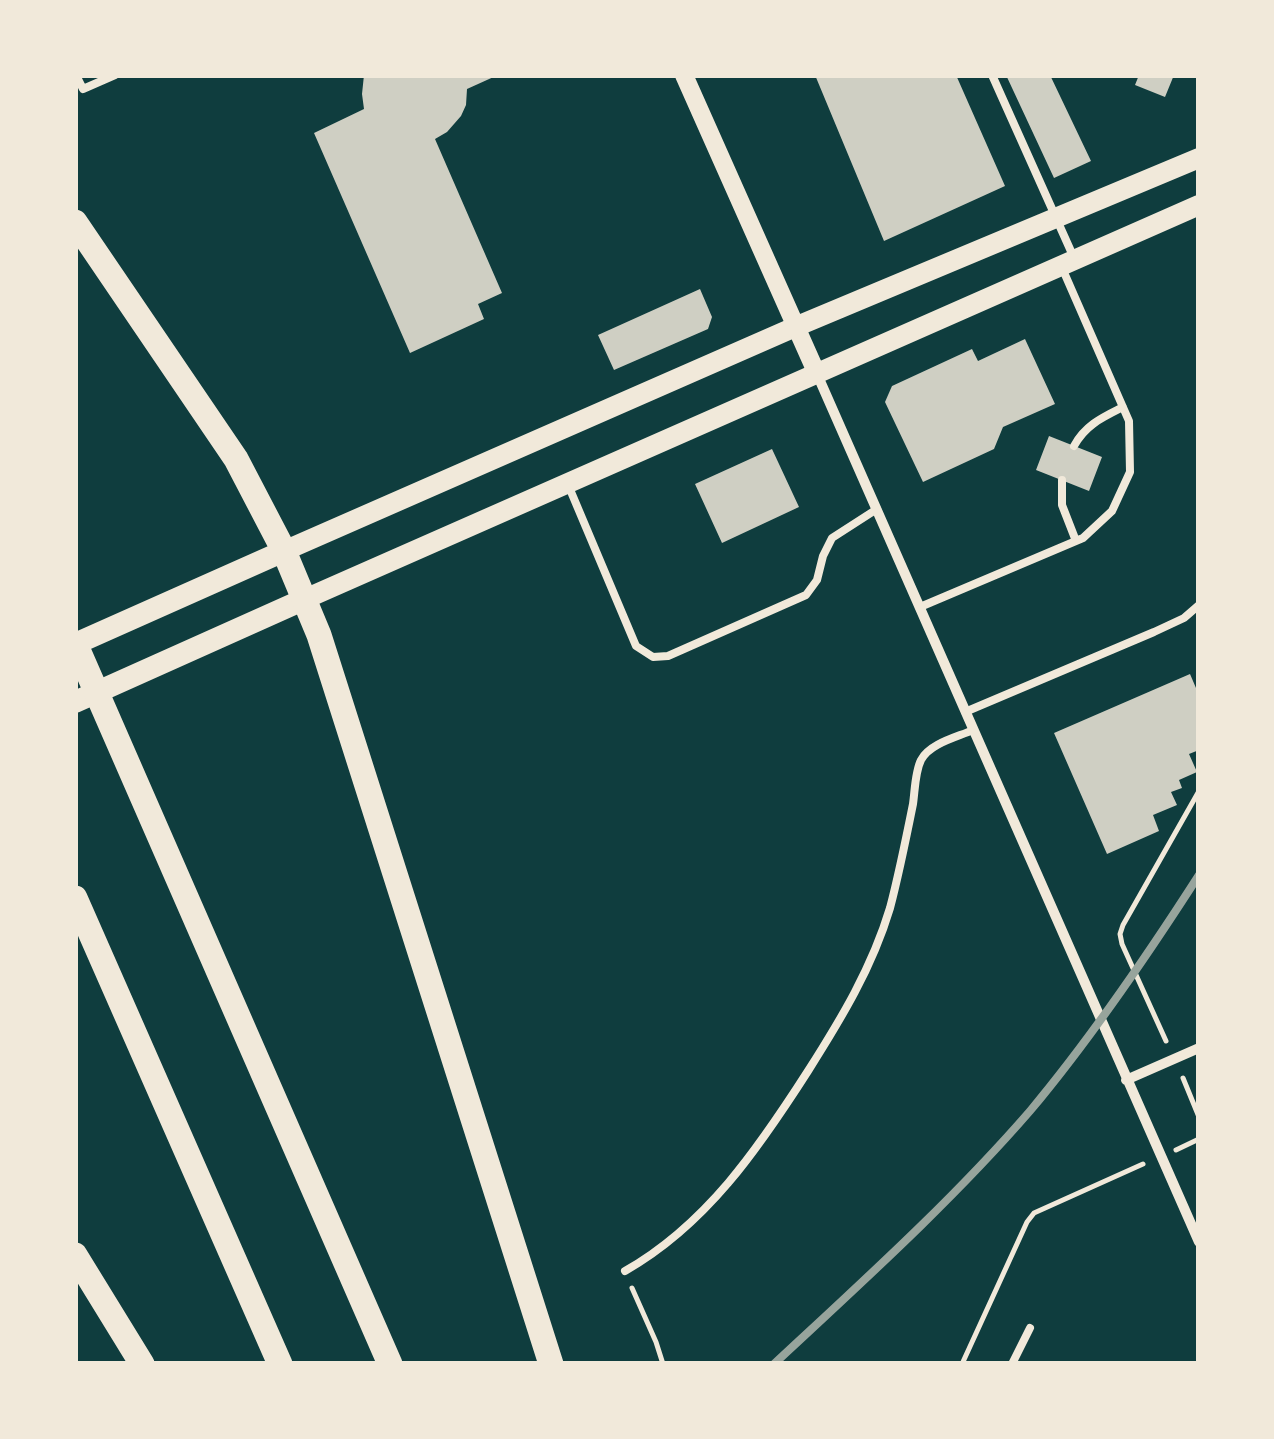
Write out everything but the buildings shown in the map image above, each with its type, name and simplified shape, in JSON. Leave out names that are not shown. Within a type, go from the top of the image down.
[{"type":"highway","points":[[75,222],[236,460],[305,599],[550,1364]]},
{"type":"highway","points":[[75,644],[390,1364]]},
{"type":"highway","points":[[75,898],[280,1364]]},
{"type":"highway","points":[[75,1255],[142,1364]]},
{"type":"main road","points":[[75,644],[795,328],[1199,158]]},
{"type":"main road","points":[[75,702],[1199,205]]},
{"type":"street","points":[[684,75],[1199,1242]]},
{"type":"street","points":[[1126,1080],[1199,1048]]},
{"type":"lane","points":[[76,75],[83,89],[115,75]]},
{"type":"lane","points":[[920,607],[1083,538],[1112,511],[1130,472],[1130,421],[1094,337],[1055,218],[992,75]]},
{"type":"lane","points":[[1074,446],[1082,432],[1123,408]]},
{"type":"lane","points":[[1062,480],[1062,505],[1076,541]]},
{"type":"lane","points":[[568,484],[636,646],[652,657],[668,656],[806,596],[817,580],[832,538],[877,509]]},
{"type":"lane","points":[[965,712],[1154,632],[1184,618],[1199,605]]},
{"type":"lane","points":[[624,1271],[684,1230],[726,1186],[773,1125],[842,1018],[876,949],[890,909],[921,760],[934,748],[974,730]]},
{"type":"lane","points":[[1012,1364],[1030,1328]]},
{"type":"path","points":[[1167,1043],[1120,934],[1199,791]]},
{"type":"path","points":[[1182,1076],[1199,1117]]},
{"type":"path","points":[[1186,1145],[1199,1139]]},
{"type":"path","points":[[962,1364],[1034,1214],[1137,1167]]},
{"type":"path","points":[[624,1271],[663,1364]]},
{"type":"railway","points":[[774,1364],[938,1209],[1030,1111],[1118,996],[1199,875]]}]
